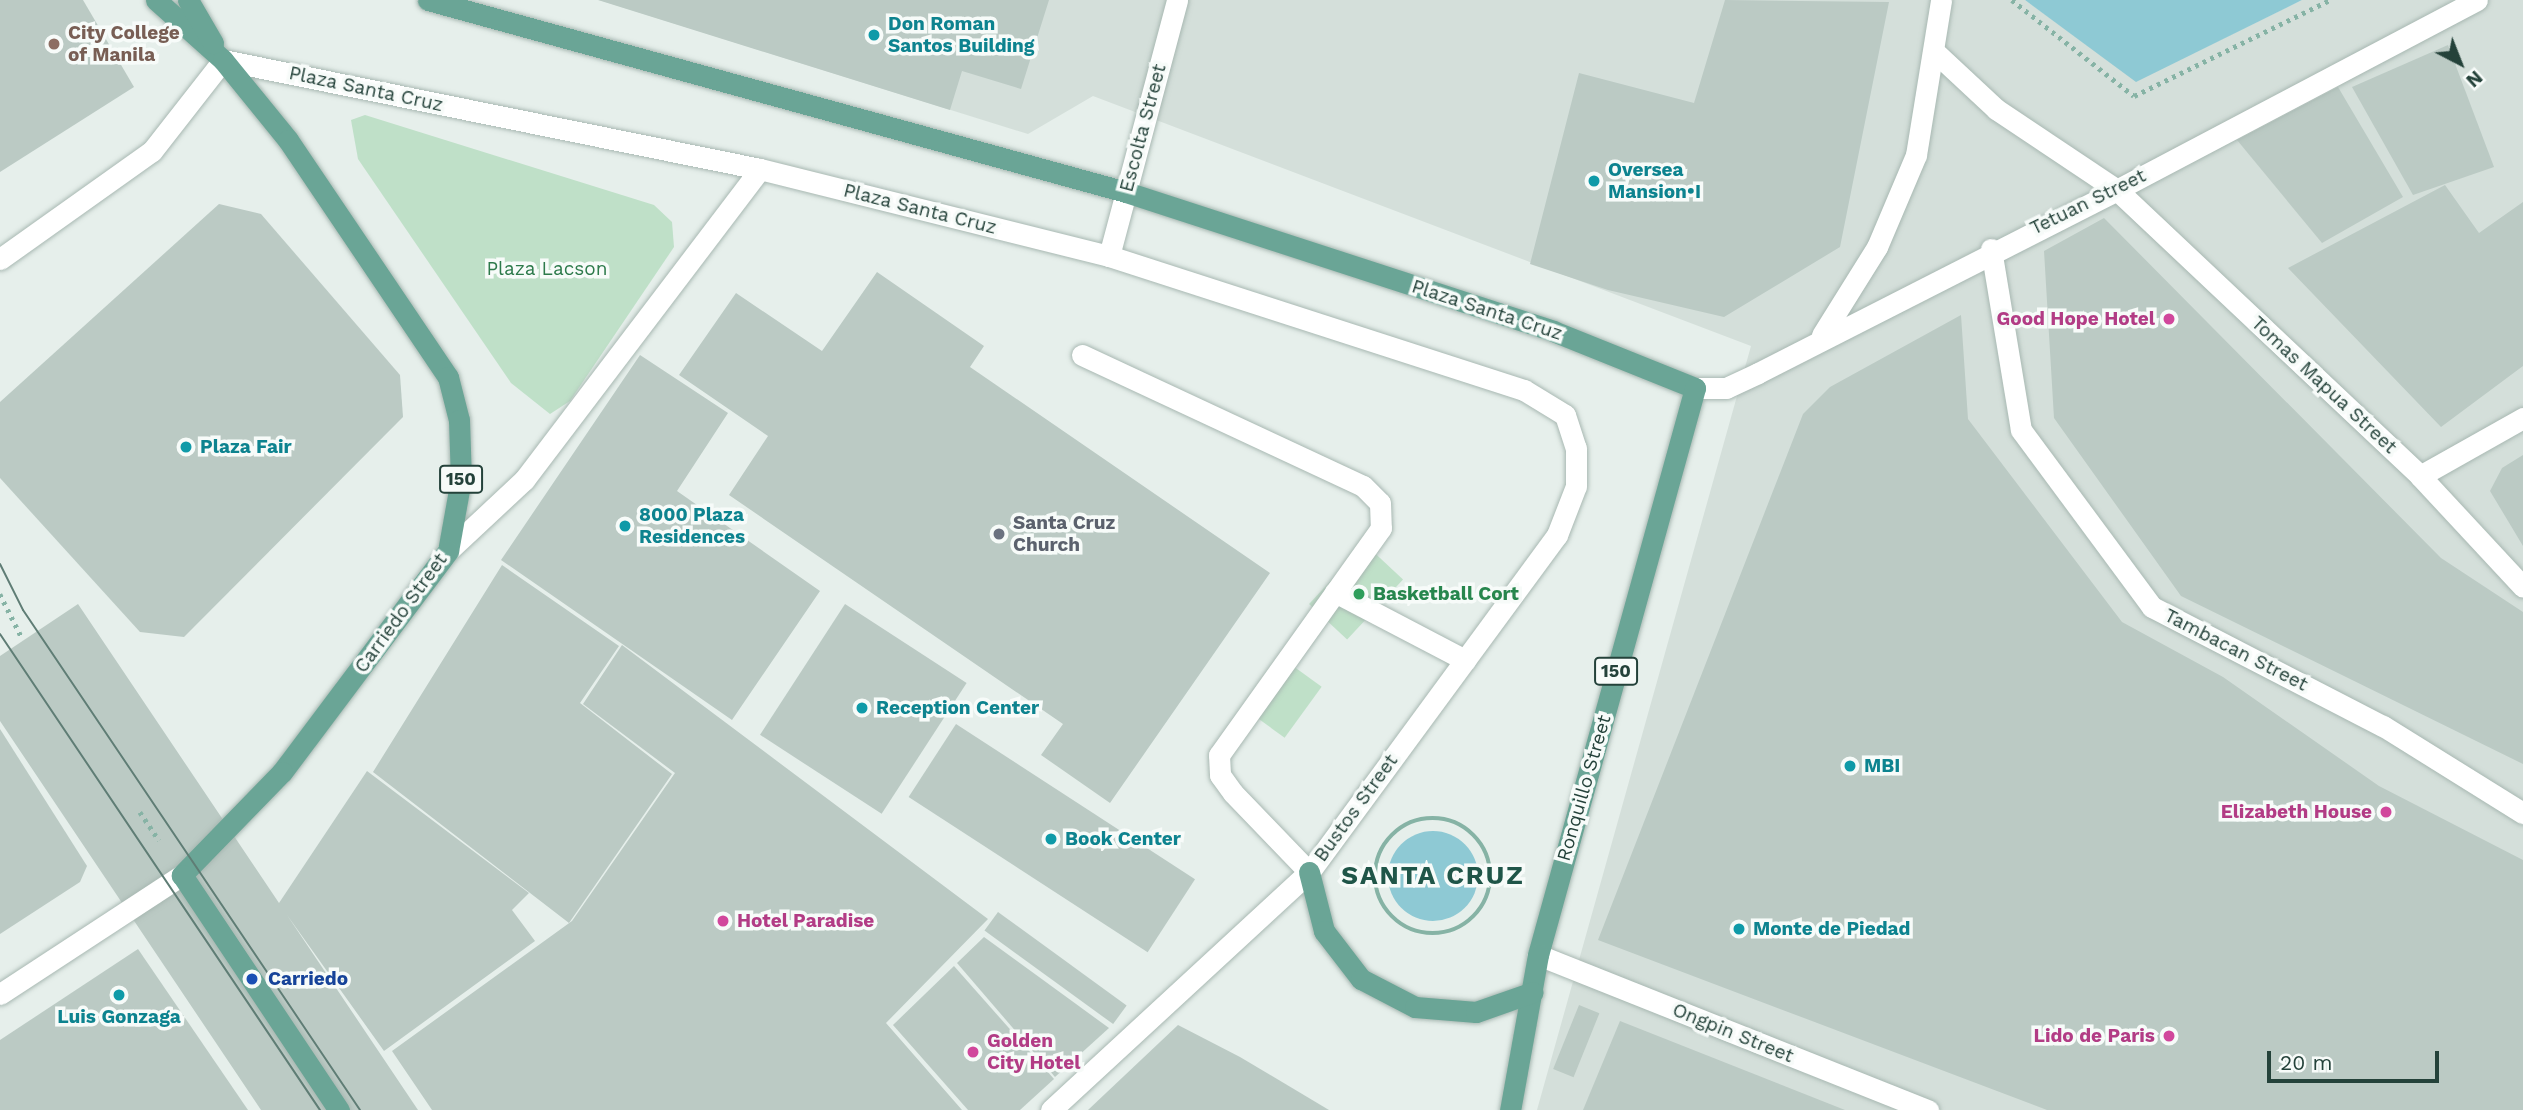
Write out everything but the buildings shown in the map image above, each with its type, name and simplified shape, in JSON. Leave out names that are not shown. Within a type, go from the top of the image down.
[{"type":"main road","points":[[156,0],[223,60]]},
{"type":"main road","name":"150","points":[[187,0],[223,60]]},
{"type":"main road","name":"Plaza Santa Cruz","points":[[428,0],[1126,192],[1553,331],[1695,388]]},
{"type":"main road","name":"Carriedo Street","points":[[182,875],[282,772],[448,551],[461,479],[459,420],[448,377],[288,139],[223,60]]},
{"type":"main road","name":"Ronquillo Street","points":[[1510,1110],[1538,955],[1695,388]]},
{"type":"main road","points":[[1309,872],[1324,931],[1362,979],[1404,1002],[1476,1012],[1533,992]]},
{"type":"main road","points":[[182,875],[339,1110]]},
{"type":"street","name":"Escolta Street","points":[[1109,256],[1177,0]]},
{"type":"street","points":[[1821,337],[1877,247],[1916,155],[1937,54],[1941,0]]},
{"type":"street","name":"Tetuan Street","points":[[1695,388],[1726,388],[1991,249],[2118,190],[2477,0]]},
{"type":"street","name":"Tomas Mapua Street","points":[[1937,54],[1996,109],[2118,190],[2420,476],[2523,587]]},
{"type":"street","name":"Plaza Santa Cruz","points":[[223,60],[761,169],[1109,256],[1524,390],[1565,415],[1576,448]]},
{"type":"street","points":[[0,259],[152,151],[223,60]]},
{"type":"street","points":[[448,551],[524,480],[761,169]]},
{"type":"street","name":"Tambacan Street","points":[[1991,249],[2021,430],[2152,607],[2383,726],[2523,813]]},
{"type":"street","points":[[1082,355],[1363,486],[1380,503],[1381,528],[1219,755],[1220,775],[1233,793],[1309,872]]},
{"type":"street","points":[[2420,476],[2523,418]]},
{"type":"street","name":"Bustos Street","points":[[1051,1110],[1309,872],[1557,535],[1576,486],[1576,448]]},
{"type":"street","points":[[1335,592],[1465,660]]},
{"type":"street","name":"Carriedo Street","points":[[0,994],[182,875]]},
{"type":"street","name":"Ongpin Street","points":[[1538,955],[1928,1110]]},
{"type":"path","points":[[2012,0],[2134,96],[2330,0]]},
{"type":"path","points":[[0,594],[23,640]]},
{"type":"path","points":[[1425,817],[1469,830],[1491,868],[1479,912],[1440,935],[1397,923],[1381,905],[1374,883],[1386,839],[1425,817]]},
{"type":"shaded area","points":[[599,0],[2025,0],[2136,81],[2302,0],[2523,0],[2523,1110],[1537,1110],[1751,346],[1093,96],[1028,134]]},
{"type":"green space","name":"Plaza Lacson","points":[[365,115],[654,205],[672,222],[674,247],[570,401],[550,414],[511,383],[358,159],[351,120]]},
{"type":"green space","name":"Basketball Cort","points":[[1365,544],[1403,579],[1347,639],[1309,604]]},
{"type":"green space","points":[[1282,658],[1322,687],[1285,738],[1245,709]]},
{"type":"water","points":[[2025,0],[2302,0],[2136,82]]},
{"type":"water","points":[[1433,831],[1450,834],[1465,844],[1475,859],[1478,876],[1475,893],[1465,908],[1450,918],[1433,921],[1416,918],[1401,908],[1391,893],[1388,876],[1391,859],[1401,844],[1416,834]]},
{"type":"tram line","points":[[0,564],[23,610],[360,1110]]},
{"type":"tram line","points":[[0,634],[320,1110]]},
{"type":"place","name":"Don Roman Santos Building","points":[[874,35]]},
{"type":"place","name":"City College of Manila","points":[[54,44]]},
{"type":"place","name":"Oversea Mansion•I","points":[[1594,181]]},
{"type":"place","name":"Good Hope Hotel","points":[[2169,319]]},
{"type":"place","name":"Plaza Fair","points":[[186,447]]},
{"type":"place","name":"8000 Plaza Residences","points":[[625,526]]},
{"type":"place","name":"Santa Cruz Church","points":[[999,534]]},
{"type":"place","name":"Basketball Cort","points":[[1359,594]]},
{"type":"place","name":"Reception Center","points":[[862,708]]},
{"type":"place","name":"MBI","points":[[1850,766]]},
{"type":"place","name":"Elizabeth House","points":[[2386,812]]},
{"type":"place","name":"Book Center","points":[[1051,839]]},
{"type":"place","name":"Hotel Paradise","points":[[723,921]]},
{"type":"place","name":"Monte de Piedad","points":[[1739,929]]},
{"type":"place","name":"Carriedo","points":[[252,979]]},
{"type":"place","name":"Luis Gonzaga","points":[[119,995]]},
{"type":"place","name":"Lido de Paris","points":[[2169,1036]]},
{"type":"place","name":"Golden City Hotel","points":[[973,1052]]},
{"type":"district","name":"SANTA CRUZ","points":[[1433,876]]}]
